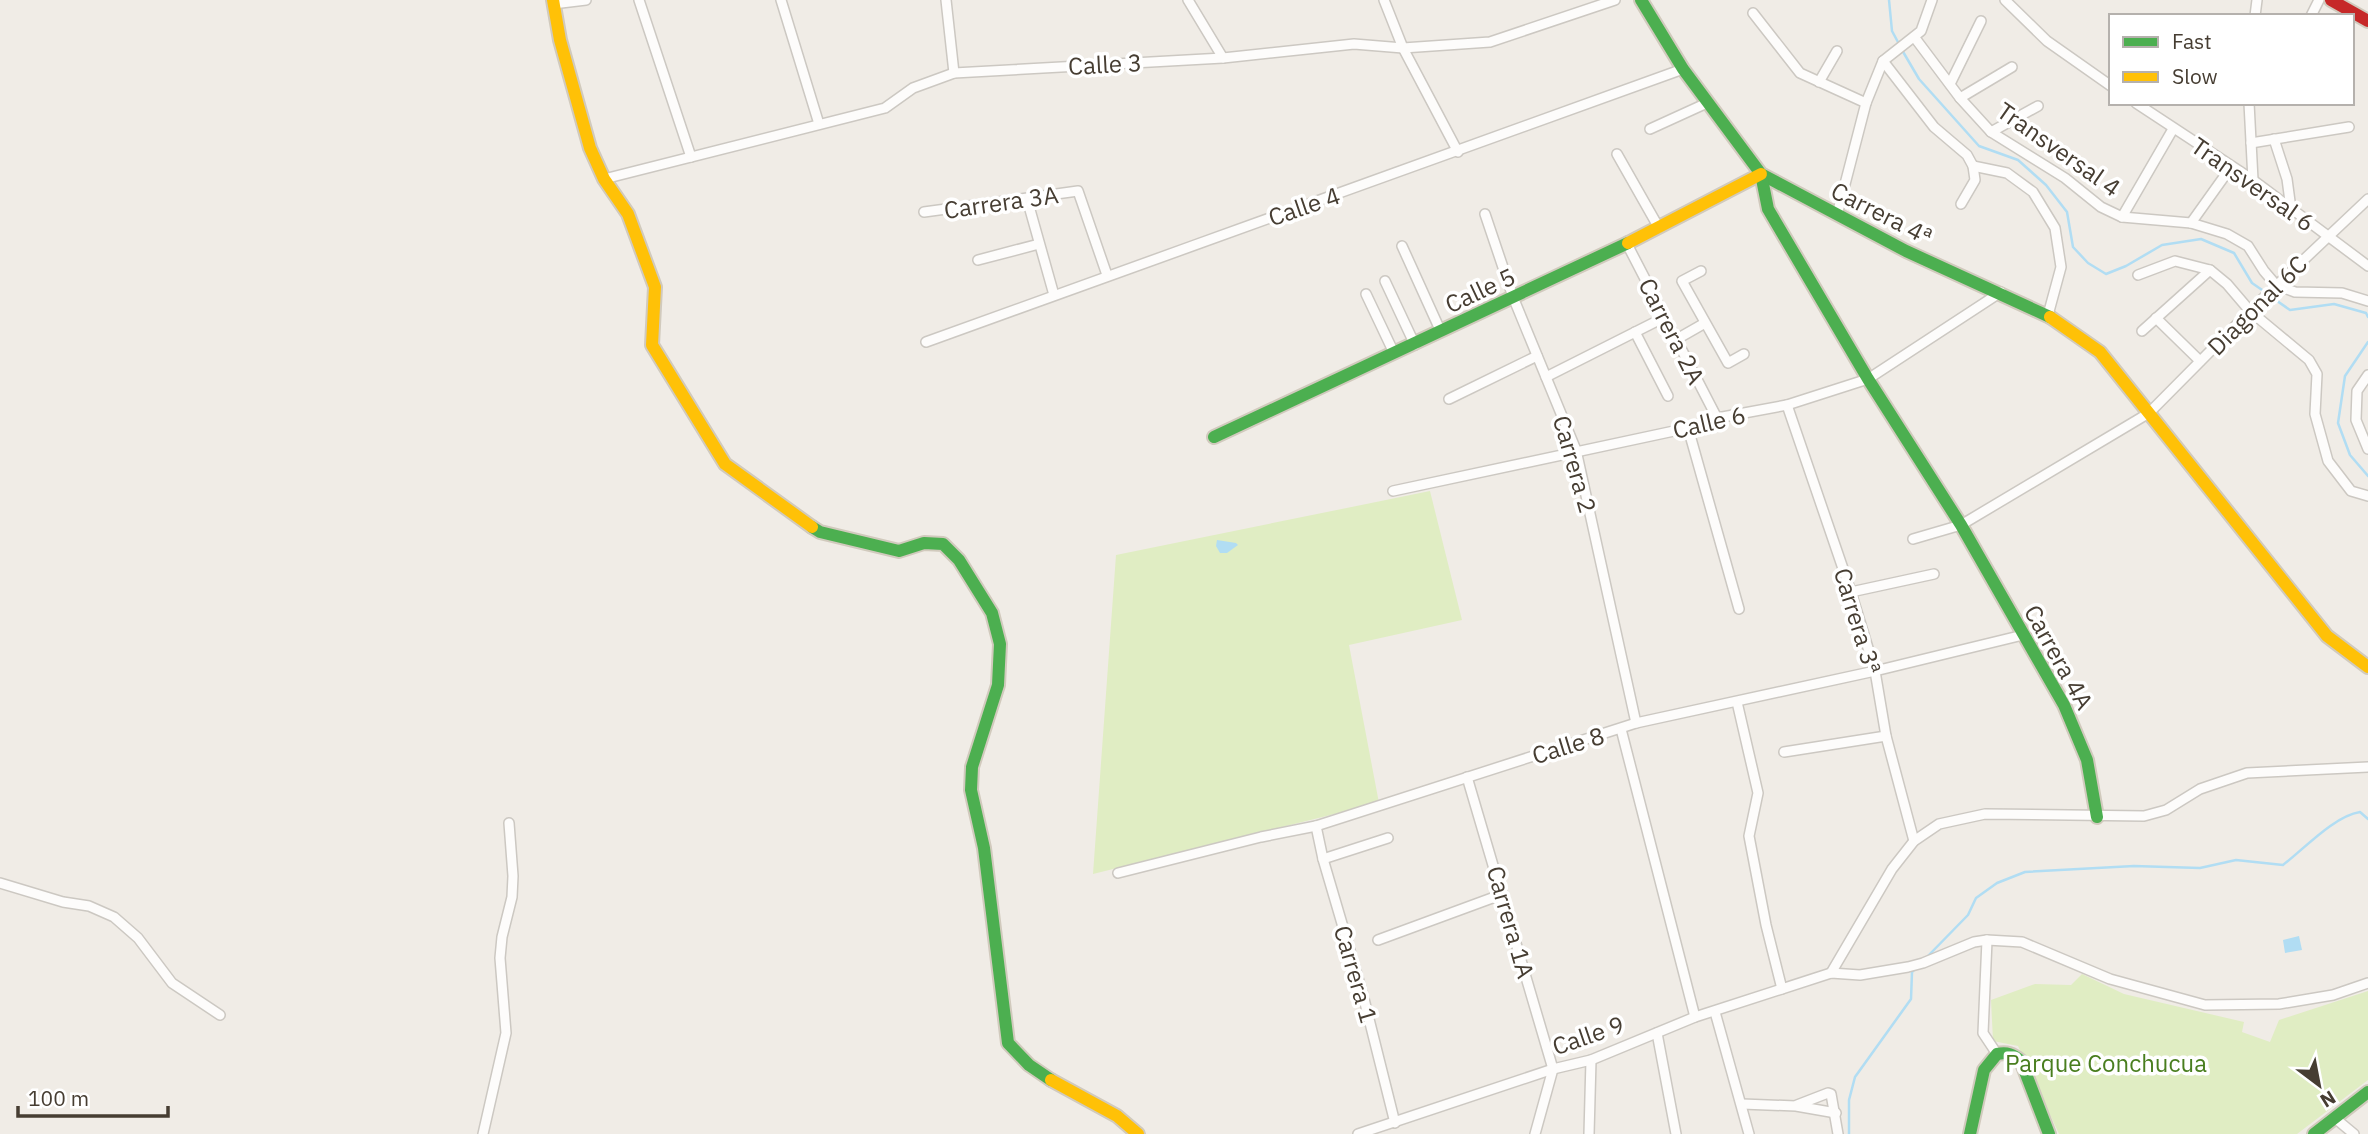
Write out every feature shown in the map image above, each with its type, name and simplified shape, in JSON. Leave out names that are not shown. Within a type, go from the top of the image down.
[{"type":"street","points":[[586,0],[553,2],[559,40],[579,102],[590,148],[604,179],[628,214],[655,287],[653,345],[725,464],[820,532],[899,551],[924,543],[943,544],[959,560],[992,613],[1000,644],[998,685],[972,767],[971,790],[984,848],[1008,1042],[1015,1055],[1119,1117],[1138,1134]]},
{"type":"street","points":[[639,0],[691,157]]},
{"type":"street","points":[[781,0],[819,124]]},
{"type":"street","points":[[946,0],[954,73]]},
{"type":"street","points":[[1188,0],[1223,58]]},
{"type":"street","points":[[1384,0],[1403,48],[1458,152]]},
{"type":"street","name":"Calle 3","points":[[604,179],[885,108],[913,88],[954,73],[1223,58],[1354,44],[1403,48],[1490,42],[1615,0]]},
{"type":"street","name":"Carrera 4ª","points":[[1642,0],[1683,69],[1761,174],[1906,251],[2048,315],[2100,352],[2149,413]]},
{"type":"street","points":[[1837,215],[1866,103],[1883,61],[1921,31],[1932,0]]},
{"type":"street","points":[[2005,0],[2047,41],[2109,85]]},
{"type":"street","points":[[2331,0],[2368,21]]},
{"type":"street","points":[[1753,13],[1800,73],[1866,103]]},
{"type":"street","points":[[1950,85],[1981,21]]},
{"type":"street","name":"Transversal 4","points":[[1914,38],[1960,98],[1991,132],[2065,178],[2101,207],[2122,217],[2191,223],[2227,234],[2248,246],[2273,289]]},
{"type":"street","points":[[1819,82],[1837,51]]},
{"type":"street","points":[[1883,61],[1934,127],[1967,156],[1973,166],[1975,180],[1961,204]]},
{"type":"street","points":[[1960,98],[2012,67]]},
{"type":"street","name":"Calle 4","points":[[926,342],[1683,69]]},
{"type":"street","points":[[1650,129],[1707,103]]},
{"type":"street","name":"Transversal 6","points":[[2139,105],[2253,180],[2368,266]]},
{"type":"street","points":[[2249,105],[2253,180]]},
{"type":"street","points":[[1991,132],[2038,106]]},
{"type":"street","points":[[2251,143],[2348,127]]},
{"type":"street","points":[[2122,217],[2173,129]]},
{"type":"street","points":[[2274,139],[2287,179],[2291,209]]},
{"type":"street","points":[[1617,153],[1659,228]]},
{"type":"street","points":[[1973,166],[2007,173],[2033,192],[2055,228],[2061,267],[2048,315]]},
{"type":"street","points":[[2191,223],[2231,167]]},
{"type":"street","name":"Calle 5","points":[[1214,437],[1628,244],[1761,174]]},
{"type":"street","name":"Carrera 4A","points":[[1761,174],[1768,209],[1868,379],[1961,525],[2064,705],[2088,760],[2096,817]]},
{"type":"street","name":"Carrera 3A","points":[[924,212],[1078,191],[1107,275]]},
{"type":"street","points":[[1027,199],[1054,295]]},
{"type":"street","name":"Diagonal 6C","points":[[1913,539],[1961,525],[2149,413],[2259,302],[2368,199]]},
{"type":"street","name":"Carrera 2","points":[[1485,214],[1513,297],[1576,450],[1636,723]]},
{"type":"street","points":[[978,260],[1039,244]]},
{"type":"street","name":"Carrera 2A","points":[[1628,244],[1717,418]]},
{"type":"street","points":[[1402,246],[1441,332]]},
{"type":"street","points":[[2138,275],[2175,261],[2210,270],[2227,284],[2250,311],[2309,360],[2317,374],[2315,414],[2328,461],[2350,491],[2368,496]]},
{"type":"street","points":[[2142,331],[2210,270]]},
{"type":"street","points":[[1701,271],[1682,281],[1728,363],[1744,354]]},
{"type":"street","points":[[1385,281],[1415,345]]},
{"type":"street","points":[[2273,289],[2342,293],[2368,301]]},
{"type":"street","name":"Calle 6","points":[[1393,491],[1688,428],[1717,418],[1787,405],[1868,379],[2001,292]]},
{"type":"street","points":[[1366,294],[1394,353]]},
{"type":"street","points":[[1546,377],[1665,317]]},
{"type":"street","points":[[2156,318],[2200,361]]},
{"type":"street","points":[[1676,339],[1705,323]]},
{"type":"street","points":[[1635,332],[1668,396]]},
{"type":"street","points":[[1449,399],[1537,356]]},
{"type":"street","points":[[2368,374],[2357,391],[2356,420],[2368,449]]},
{"type":"street","name":"Carrera 3ª","points":[[1787,405],[1875,671],[1886,736],[1914,841]]},
{"type":"street","points":[[2149,413],[2327,636],[2368,667]]},
{"type":"street","points":[[1688,428],[1740,609]]},
{"type":"street","points":[[1851,592],[1934,574]]},
{"type":"street","name":"Calle 8","points":[[1118,873],[1316,826],[1636,723],[1875,671],[2023,635]]},
{"type":"street","points":[[1737,702],[1758,793],[1749,835],[1766,925],[1782,989]]},
{"type":"street","points":[[1620,729],[1695,1017]]},
{"type":"street","points":[[1783,752],[1886,736]]},
{"type":"street","points":[[2368,767],[2247,773],[2200,789],[2166,810],[2144,816],[1985,814],[1939,824],[1914,841],[1892,869],[1831,972],[1860,975],[1908,967],[1974,942],[1987,940],[2022,942],[2110,979],[2204,1005],[2279,1004],[2333,995],[2368,983]]},
{"type":"street","name":"Carrera 1A","points":[[1467,777],[1553,1069]]},
{"type":"street","points":[[483,1134],[506,1033],[500,958],[512,897],[509,823]]},
{"type":"street","name":"Carrera 1","points":[[1316,826],[1395,1122]]},
{"type":"street","points":[[1323,859],[1388,838]]},
{"type":"street","points":[[0,883],[63,902],[89,906],[114,918],[138,938],[172,983],[219,1015]]},
{"type":"street","points":[[1378,940],[1503,894]]},
{"type":"street","points":[[1987,940],[1983,1033],[1997,1054]]},
{"type":"street","name":"Calle 9","points":[[1358,1134],[1553,1069],[1591,1060],[1695,1017],[1831,972]]},
{"type":"street","points":[[1715,1012],[1749,1134]]},
{"type":"street","points":[[1657,1033],[1676,1134]]},
{"type":"street","points":[[1970,1134],[1984,1070],[1997,1054],[2006,1052],[2014,1054],[2021,1061],[2049,1134]]},
{"type":"street","points":[[1589,1134],[1591,1060]]},
{"type":"street","points":[[1535,1134],[1553,1069]]},
{"type":"street","points":[[2314,1134],[2368,1092]]},
{"type":"street","points":[[1796,1106],[1831,1094],[1838,1134]]},
{"type":"street","points":[[1742,1104],[1796,1106],[1836,1113]]},
{"type":"street","points":[[2336,1119],[2354,1134]]},
{"type":"green space","points":[[1430,491],[1462,620],[1349,645],[1379,803],[1093,874],[1116,555]]},
{"type":"green space","name":"Parque Conchucua","points":[[2082,974],[2124,994],[2244,1022],[2242,1032],[2270,1042],[2279,1020],[2368,991],[2368,1080],[2297,1134],[2059,1134],[2018,1046],[1993,1041],[1991,1000],[2035,984],[2071,985]]},
{"type":"water","points":[[1217,540],[1238,545],[1227,553],[1220,553],[1216,546]]},
{"type":"water","points":[[2299,936],[2302,950],[2285,953],[2283,940]]},
{"type":"waterway","points":[[1889,0],[1892,31],[1899,44]]},
{"type":"waterway","points":[[1902,50],[1919,79],[1979,146],[2018,160],[2046,185],[2067,212],[2073,247],[2088,263],[2106,274],[2162,245],[2201,239],[2234,253],[2252,283],[2265,292]]},
{"type":"waterway","points":[[2270,296],[2290,310],[2334,304],[2366,313],[2368,317]]},
{"type":"waterway","points":[[2368,342],[2345,376],[2338,423],[2350,455],[2368,476]]},
{"type":"waterway","points":[[1925,959],[1968,915],[1976,898],[1997,883],[2025,872],[2134,866],[2200,868],[2236,860],[2283,865],[2340,820],[2360,812],[2368,819]]},
{"type":"waterway","points":[[1849,1134],[1849,1100],[1855,1077],[1911,999],[1912,972],[1916,968]]},
{"type":"traffic: fast","points":[[1641,0],[1683,69],[1761,174],[1906,251],[2050,317]]},
{"type":"traffic: fast","points":[[1761,174],[1768,209],[1868,379],[1961,525],[2064,705],[2087,760],[2097,817]]},
{"type":"traffic: fast","points":[[1214,437],[1628,243]]},
{"type":"traffic: fast","points":[[812,527],[820,532],[899,551],[924,543],[943,544],[959,560],[992,613],[1000,644],[998,685],[972,767],[971,790],[984,848],[1008,1043],[1029,1065],[1051,1080]]},
{"type":"traffic: fast","points":[[1970,1134],[1984,1070],[1997,1054],[2004,1053],[2021,1061],[2049,1134]]},
{"type":"traffic: fast","points":[[2314,1134],[2368,1092]]},
{"type":"traffic: slow","points":[[553,0],[560,40],[590,148],[604,179],[628,214],[655,287],[652,345],[725,464],[812,527]]},
{"type":"traffic: slow","points":[[1628,243],[1761,174]]},
{"type":"traffic: slow","points":[[2050,317],[2100,352],[2327,636],[2368,667]]},
{"type":"traffic: slow","points":[[1051,1080],[1117,1116],[1138,1134]]},
{"type":"traffic: jam","points":[[2331,0],[2368,21]]}]
